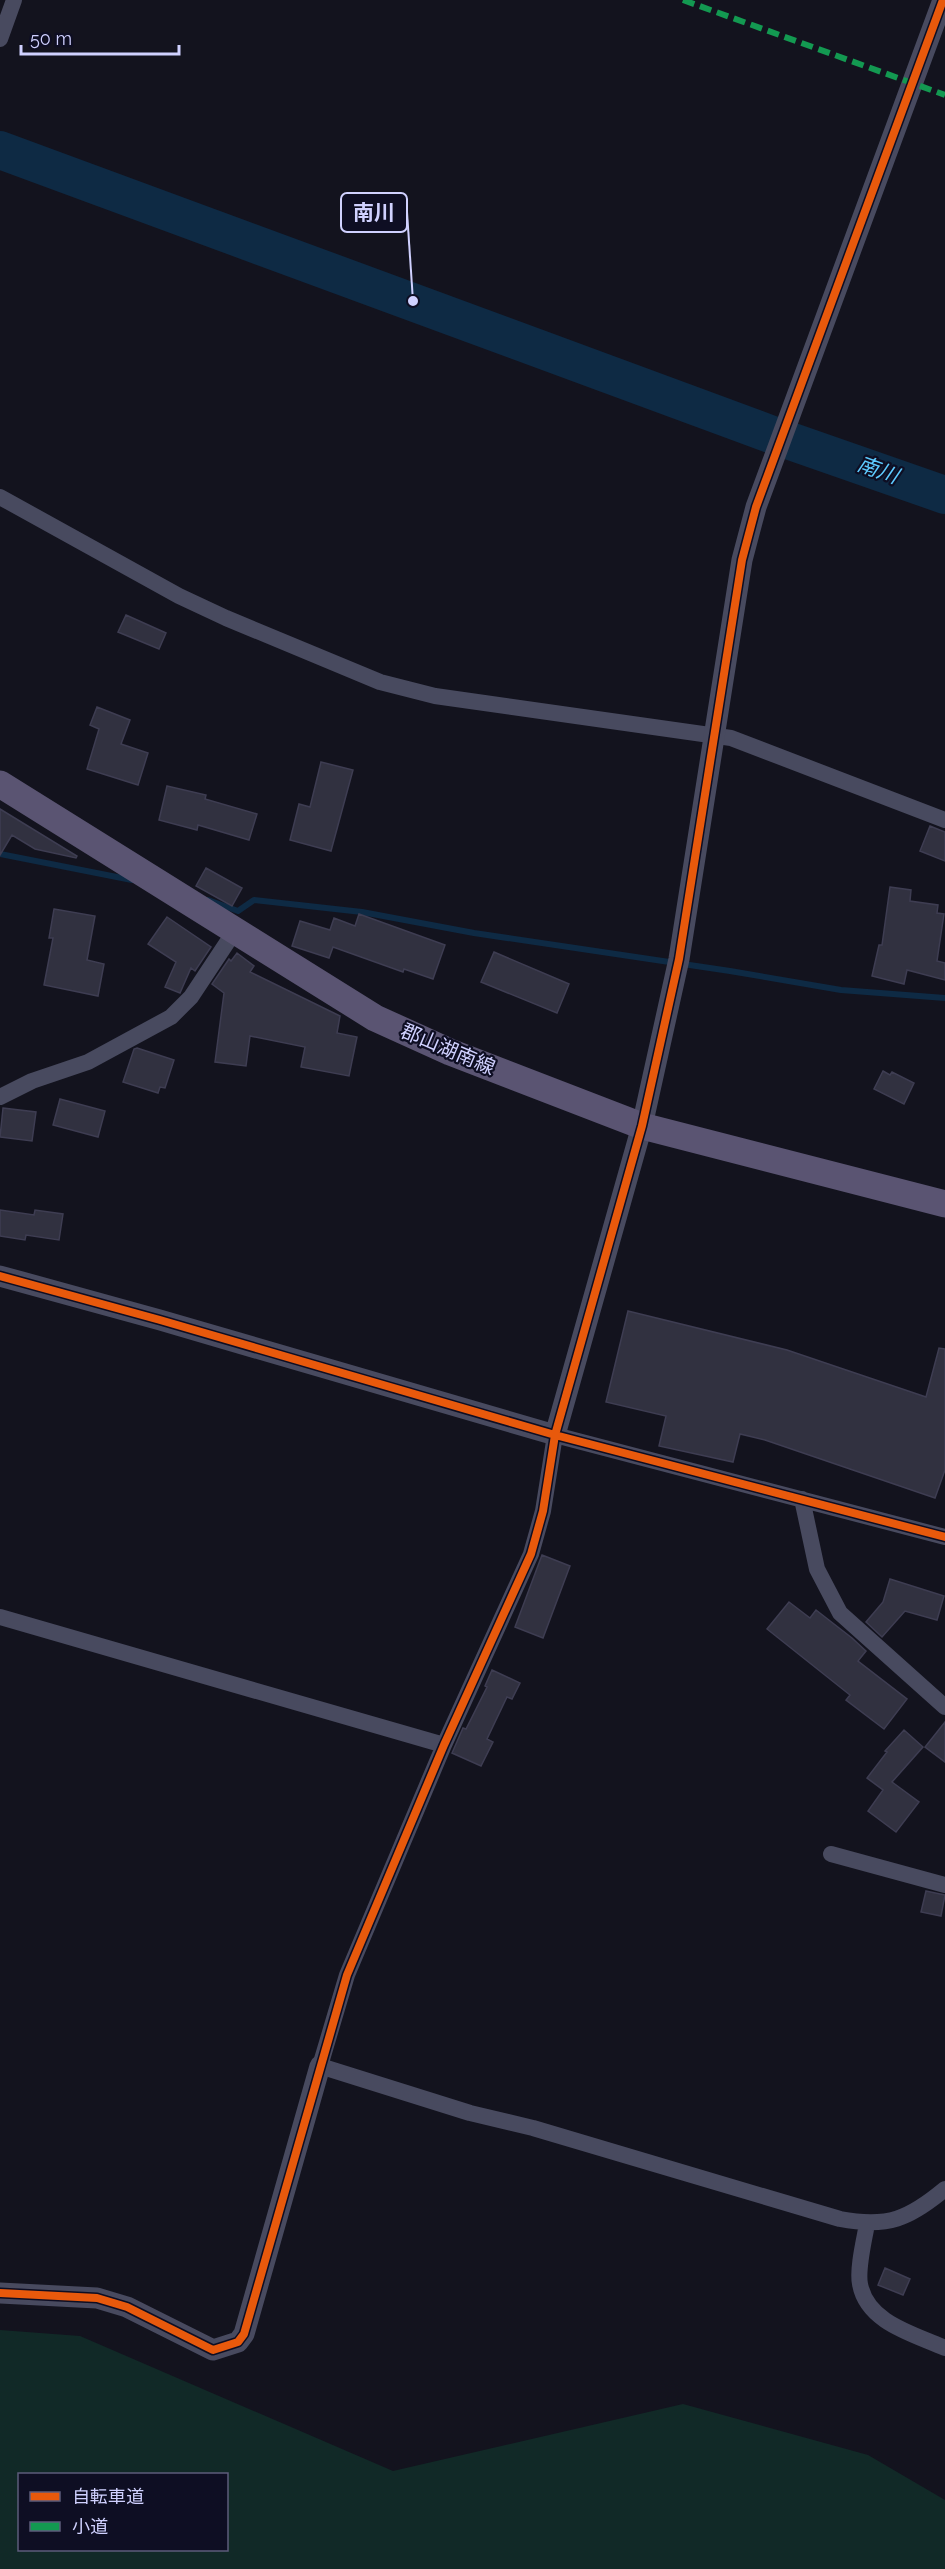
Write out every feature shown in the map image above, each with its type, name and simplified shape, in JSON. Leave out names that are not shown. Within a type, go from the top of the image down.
[{"type":"main road","name":"郡山湖南線","points":[[0,784],[236,929],[375,1018],[450,1052],[642,1126],[945,1204]]},
{"type":"street","points":[[0,39],[14,0]]},
{"type":"street","points":[[0,2293],[97,2298],[126,2307],[213,2350],[238,2342],[244,2334],[346,1975],[444,1745],[531,1554],[543,1511],[555,1435],[642,1126],[679,959],[742,560],[756,507],[943,0]]},
{"type":"street","points":[[0,497],[179,596],[380,682],[435,696],[731,738],[945,820]]},
{"type":"street","points":[[0,1097],[33,1081],[88,1062],[171,1017],[190,997],[236,929]]},
{"type":"street","points":[[0,1276],[555,1435],[945,1537]]},
{"type":"street","points":[[802,1499],[817,1569],[840,1613],[945,1707]]},
{"type":"street","points":[[0,1617],[444,1745]]},
{"type":"street","points":[[831,1854],[945,1885]]},
{"type":"street","points":[[320,2066],[470,2113],[533,2128],[840,2220],[867,2224],[894,2220],[921,2209],[945,2189]]},
{"type":"street","points":[[867,2224],[860,2283],[868,2303],[880,2319],[945,2348]]},
{"type":"green space","points":[[0,2330],[80,2336],[393,2471],[683,2404],[868,2455],[945,2500],[945,2569],[0,2569]]},
{"type":"building","points":[[126,615],[166,633],[159,649],[118,632]]},
{"type":"building","points":[[97,707],[130,720],[121,744],[148,753],[138,785],[87,769],[99,729],[90,725]]},
{"type":"building","points":[[321,762],[353,770],[331,851],[290,840],[299,804],[310,807]]},
{"type":"building","points":[[167,786],[206,795],[205,799],[257,814],[249,840],[198,825],[197,830],[159,820]]},
{"type":"building","points":[[0,809],[77,856],[76,858],[35,849],[12,835],[0,855]]},
{"type":"building","points":[[930,826],[945,832],[945,861],[920,851]]},
{"type":"building","points":[[206,868],[242,888],[232,906],[196,886]]},
{"type":"building","points":[[890,887],[911,890],[910,901],[938,905],[937,913],[944,914],[937,961],[945,963],[945,980],[907,970],[904,984],[872,976],[879,945],[882,945]]},
{"type":"building","points":[[54,909],[95,916],[87,960],[104,964],[98,996],[44,985],[53,938],[49,938]]},
{"type":"building","points":[[359,914],[445,945],[433,979],[404,969],[403,972],[333,947],[329,958],[292,946],[300,921],[330,930],[334,918],[355,926]]},
{"type":"building","points":[[167,917],[211,947],[195,971],[191,968],[180,993],[165,987],[176,962],[148,944]]},
{"type":"building","points":[[494,952],[569,984],[557,1013],[481,982]]},
{"type":"building","points":[[237,953],[254,966],[250,972],[340,1016],[337,1033],[357,1037],[349,1076],[301,1067],[305,1047],[250,1036],[246,1066],[215,1062],[224,993],[212,984],[229,959],[231,961]]},
{"type":"building","points":[[134,1049],[174,1060],[165,1088],[160,1087],[158,1093],[123,1082]]},
{"type":"building","points":[[883,1071],[890,1075],[892,1072],[914,1083],[904,1104],[874,1089]]},
{"type":"building","points":[[60,1099],[105,1111],[98,1137],[53,1125]]},
{"type":"building","points":[[3,1108],[36,1112],[32,1141],[0,1137]]},
{"type":"building","points":[[0,1210],[34,1215],[35,1210],[63,1214],[59,1240],[26,1235],[25,1240],[0,1236]]},
{"type":"building","points":[[628,1311],[787,1350],[926,1397],[939,1348],[945,1349],[945,1470],[935,1498],[765,1440],[740,1434],[733,1462],[659,1446],[666,1416],[606,1402]]},
{"type":"building","points":[[542,1555],[570,1566],[543,1638],[515,1627]]},
{"type":"building","points":[[890,1579],[944,1596],[937,1620],[905,1611],[882,1637],[866,1622],[883,1602]]},
{"type":"building","points":[[789,1602],[810,1618],[816,1610],[852,1638],[866,1651],[858,1661],[907,1699],[884,1729],[846,1700],[850,1695],[767,1629]]},
{"type":"building","points":[[492,1670],[520,1683],[512,1699],[507,1697],[487,1739],[493,1742],[481,1766],[452,1753],[463,1728],[466,1729],[487,1687],[485,1686]]},
{"type":"building","points":[[945,1722],[945,1762],[925,1747]]},
{"type":"building","points":[[904,1730],[923,1747],[892,1782],[919,1802],[896,1832],[868,1811],[883,1790],[867,1778],[887,1752],[885,1751]]},
{"type":"building","points":[[926,1891],[945,1895],[941,1916],[921,1912]]},
{"type":"building","points":[[885,2268],[910,2279],[903,2295],[878,2285]]},
{"type":"waterway","name":"南川","points":[[0,150],[770,434],[945,495]]},
{"type":"waterway","points":[[0,854],[132,880]]},
{"type":"waterway","points":[[208,900],[238,911],[254,900],[362,912],[474,933],[841,990],[945,998]]},
{"type":"marked path","points":[[683,0],[945,95]]},
{"type":"cycle path","points":[[0,1276],[555,1435],[642,1126],[679,959],[742,560],[756,507],[943,0]]},
{"type":"cycle path","points":[[0,2293],[97,2298],[127,2307],[213,2350],[238,2342],[244,2334],[347,1975],[444,1745],[531,1554],[543,1511],[555,1435],[945,1537]]},
{"type":"place","name":"南川","points":[[413,301]]}]
